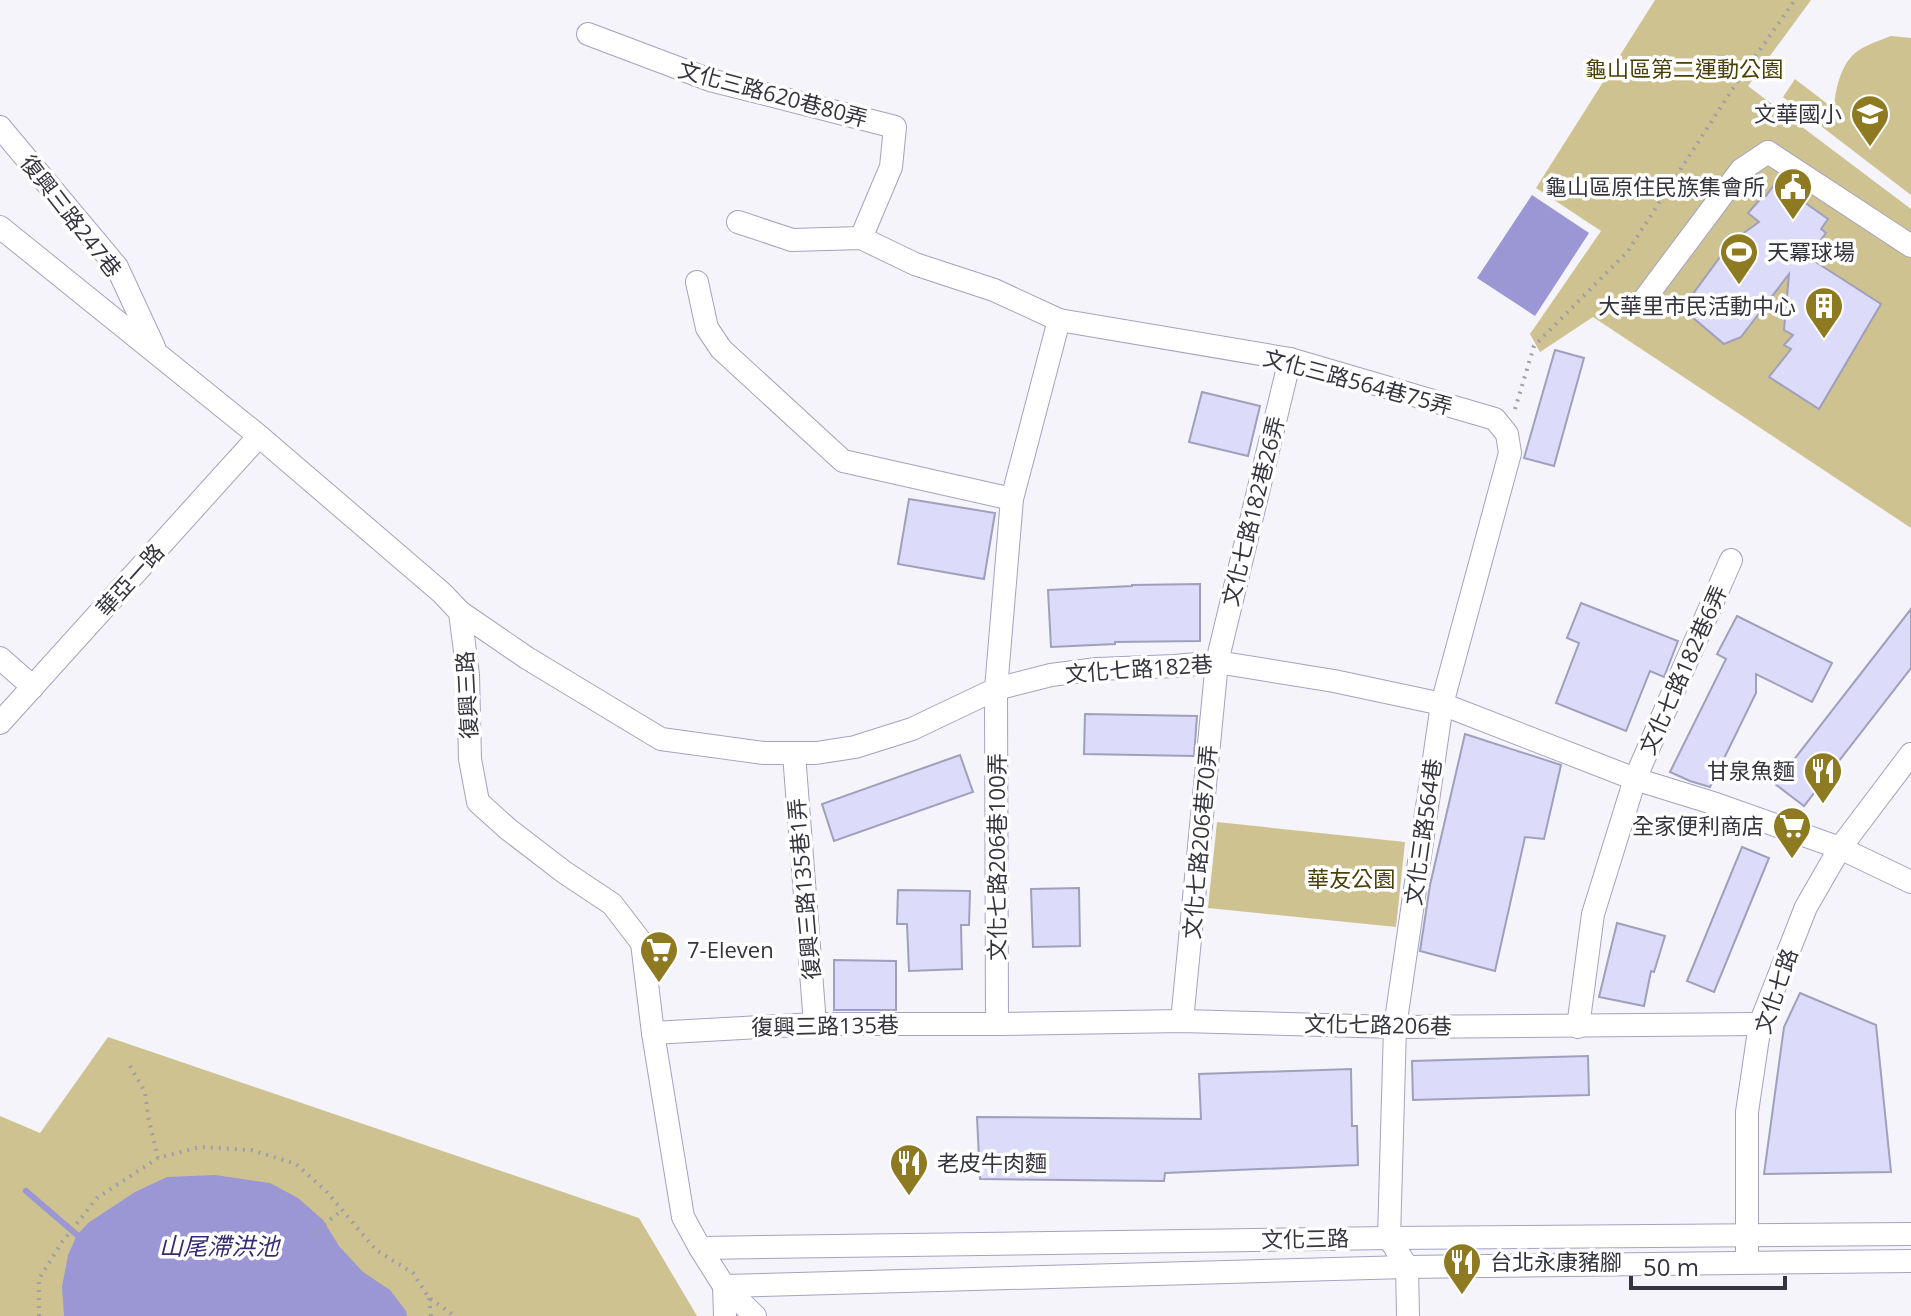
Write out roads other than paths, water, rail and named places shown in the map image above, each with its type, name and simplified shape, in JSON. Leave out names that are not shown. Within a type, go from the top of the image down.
[{"type":"street","name":"文化三路620巷80弄","points":[[588,34],[710,80],[895,127],[891,167],[861,238]]},
{"type":"street","name":"復興三路247巷","points":[[0,127],[117,267],[157,352]]},
{"type":"street","points":[[1643,301],[1741,170],[1768,152],[1911,246]]},
{"type":"street","points":[[697,282],[707,328],[721,349],[843,461],[1012,499],[1059,320],[994,290],[915,264],[861,238],[792,240],[738,222]]},
{"type":"street","points":[[0,227],[259,436],[442,593],[460,612]]},
{"type":"street","name":"文化三路564巷75弄","points":[[1059,320],[1290,359],[1495,419],[1507,434]]},
{"type":"street","name":"文化七路182巷26弄","points":[[1217,662],[1290,359]]},
{"type":"street","name":"文化三路564巷","points":[[1389,1238],[1395,1027],[1442,704],[1510,453],[1507,434]]},
{"type":"street","name":"華亞一路","points":[[0,723],[259,436]]},
{"type":"street","name":"文化七路206巷100弄","points":[[997,1024],[996,689],[1012,499]]},
{"type":"street","name":"文化七路182巷6弄","points":[[1578,1027],[1593,914],[1635,779],[1731,560]]},
{"type":"street","name":"文化七路182巷","points":[[460,612],[578,690],[661,739],[732,750],[794,754],[855,747],[912,729],[996,689],[1051,675],[1097,669],[1217,662],[1322,679],[1442,704],[1635,779],[1840,848],[1911,882]]},
{"type":"street","name":"復興三路","points":[[460,612],[468,675],[470,759],[478,802],[520,839],[612,904],[642,943],[653,1033],[683,1217],[724,1286],[755,1316]]},
{"type":"street","points":[[0,658],[33,687]]},
{"type":"street","name":"文化七路206巷70弄","points":[[1182,1021],[1217,662]]},
{"type":"street","name":"復興三路135巷1弄","points":[[794,754],[815,1024]]},
{"type":"street","name":"文化七路","points":[[1748,1263],[1747,1112],[1760,1024],[1806,907],[1840,848],[1911,754]]},
{"type":"street","name":"文化七路206巷","points":[[997,1024],[1182,1021],[1395,1027],[1760,1024]]},
{"type":"street","name":"復興三路135巷","points":[[653,1033],[815,1024],[997,1024]]},
{"type":"street","name":"文化三路","points":[[700,1248],[1911,1234]]},
{"type":"street","points":[[1389,1238],[1407,1267],[1408,1316]]},
{"type":"street","name":"文化三路","points":[[724,1286],[1407,1267],[1911,1261]]},
{"type":"street","points":[[724,1286],[725,1316]]},
{"type":"water","points":[[1532,195],[1589,233],[1535,316],[1477,278]]},
{"type":"water","name":"山尾滯洪池","points":[[215,1175],[270,1183],[298,1198],[323,1220],[339,1246],[363,1272],[390,1290],[407,1316],[64,1316],[62,1287],[68,1255],[77,1235],[88,1223],[135,1192],[167,1177]]},
{"type":"waterway","points":[[26,1191],[83,1240]]},
{"type":"place","name":"文華國小","points":[[1870,148]]},
{"type":"place","name":"龜山區原住民族集會所","points":[[1793,221]]},
{"type":"place","name":"天冪球場","points":[[1739,286]]},
{"type":"place","name":"大華里市民活動中心","points":[[1824,340]]},
{"type":"place","name":"甘泉魚麵","points":[[1823,805]]},
{"type":"place","name":"全家便利商店","points":[[1792,860]]},
{"type":"place","name":"7-Eleven","points":[[659,984]]},
{"type":"place","name":"老皮牛肉麵","points":[[909,1197]]},
{"type":"place","name":"台北永康豬腳","points":[[1462,1296]]},
{"type":"park label","name":"龜山區第二運動公園","points":[[1684,69]]},
{"type":"park label","name":"華友公園","points":[[1351,879]]}]
